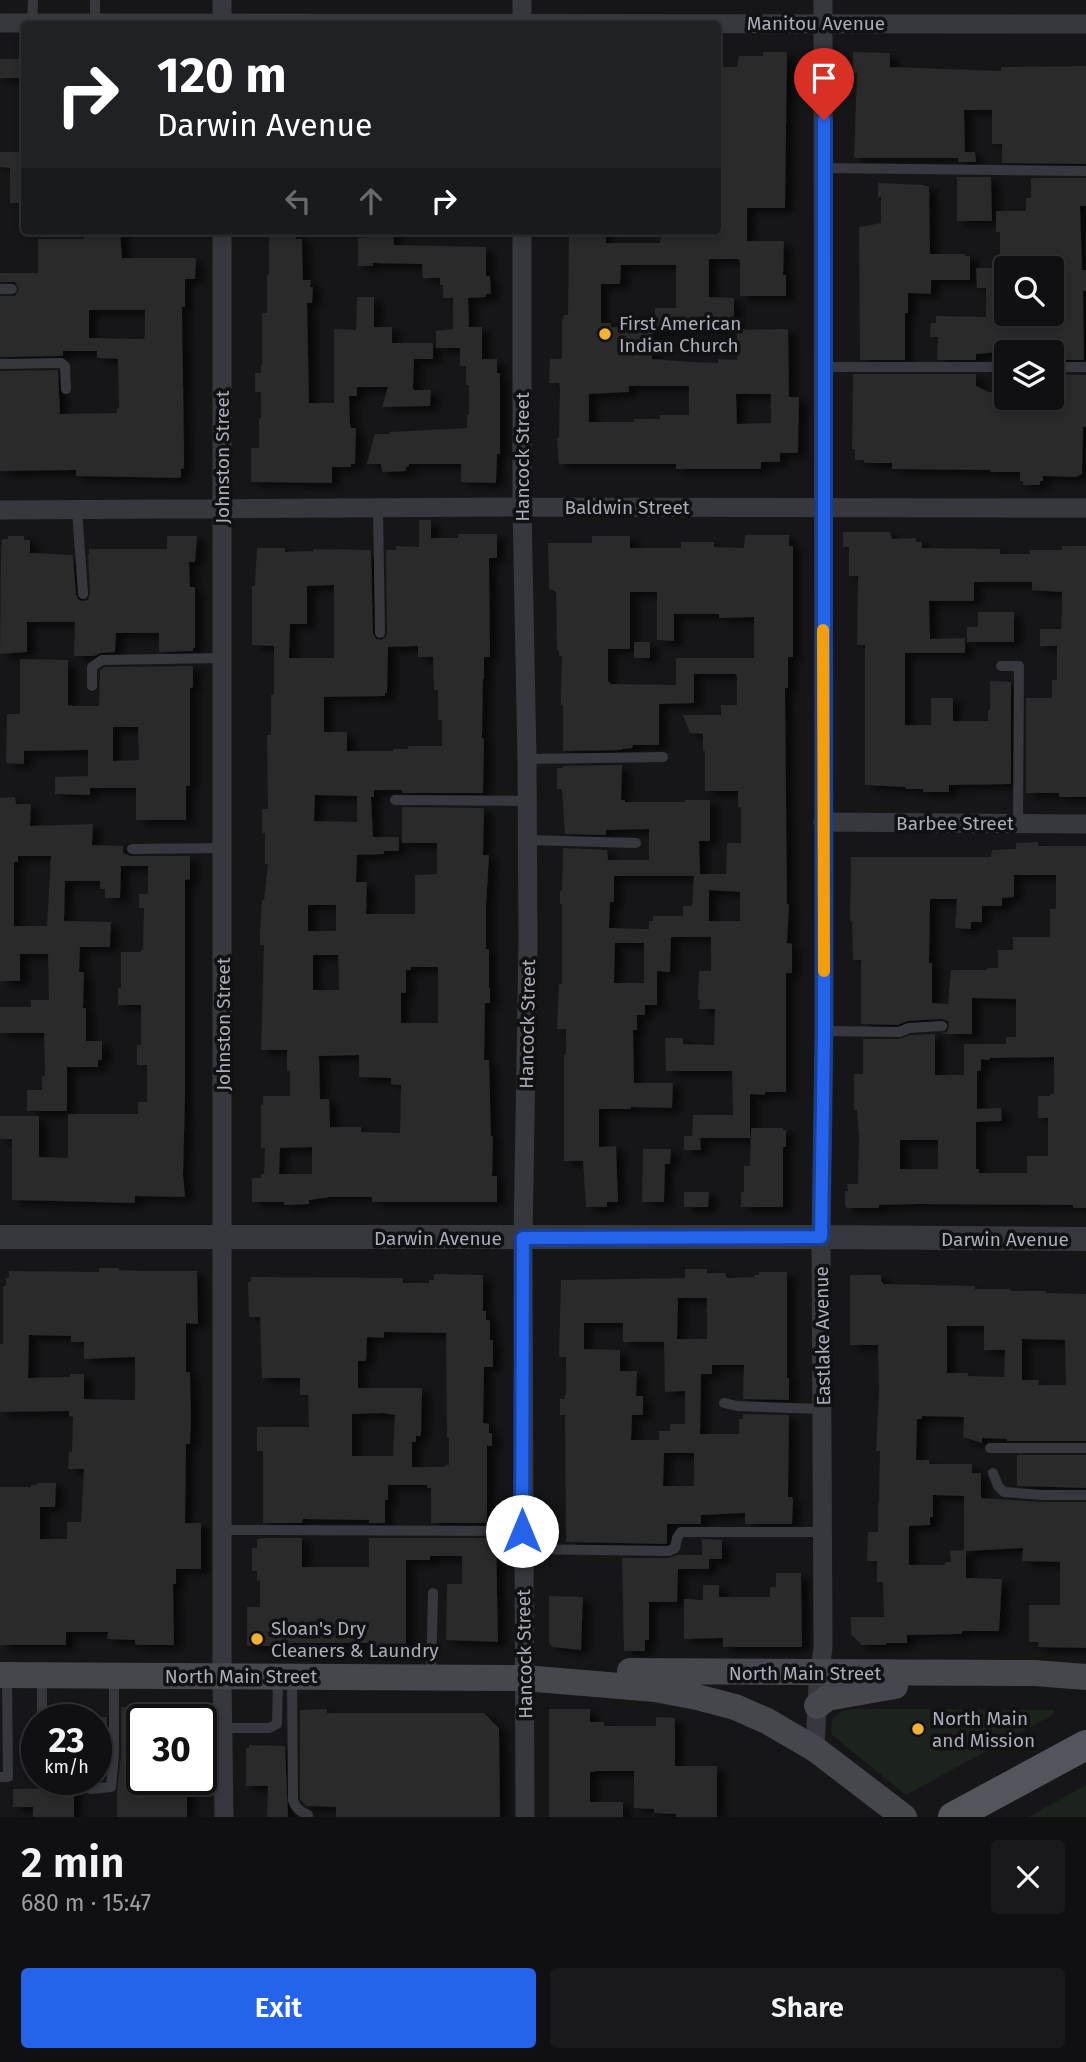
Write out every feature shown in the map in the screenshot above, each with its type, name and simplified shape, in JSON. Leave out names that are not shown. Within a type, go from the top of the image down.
[{"type":"main road","name":"North Main Street","points":[[524,1678],[591,1671],[1035,1673],[1086,1677]]},
{"type":"main road","points":[[817,1706],[827,1698],[874,1688],[915,1684],[958,1673]]},
{"type":"main road","name":"North Main Street","points":[[3,1675],[524,1678],[655,1689],[735,1707],[766,1721],[815,1749],[904,1817]]},
{"type":"main road","points":[[953,1817],[1086,1745]]},
{"type":"street","points":[[222,0],[222,21]]},
{"type":"street","points":[[523,0],[523,21]]},
{"type":"street","name":"Eastlake Avenue","points":[[815,1749],[823,1647],[823,0]]},
{"type":"street","name":"Manitou Avenue","points":[[0,23],[21,23]]},
{"type":"street","name":"Manitou Avenue","points":[[721,23],[1086,24]]},
{"type":"street","name":"Johnston Street","points":[[222,235],[224,1817]]},
{"type":"street","name":"Hancock Street","points":[[522,235],[522,507],[528,801],[523,1238],[524,1817]]},
{"type":"street","name":"Baldwin Street","points":[[0,510],[1086,508]]},
{"type":"street","name":"Barbee Street","points":[[823,822],[1086,824]]},
{"type":"street","name":"Darwin Avenue","points":[[0,1237],[1086,1239]]},
{"type":"lane","points":[[32,21],[33,0]]},
{"type":"lane","points":[[95,0],[95,21]]},
{"type":"lane","points":[[824,168],[1086,171]]},
{"type":"lane","points":[[0,289],[12,289]]},
{"type":"lane","points":[[0,364],[61,363],[65,366],[66,389]]},
{"type":"lane","points":[[824,367],[994,367]]},
{"type":"lane","points":[[1064,367],[1086,368]]},
{"type":"lane","points":[[378,508],[380,633]]},
{"type":"lane","points":[[77,509],[83,594]]},
{"type":"lane","points":[[92,686],[92,667],[102,660],[223,658]]},
{"type":"lane","points":[[1001,666],[1018,666],[1018,823]]},
{"type":"lane","points":[[527,759],[663,757]]},
{"type":"lane","points":[[395,800],[528,801]]},
{"type":"lane","points":[[528,840],[636,843]]},
{"type":"lane","points":[[132,849],[223,848]]},
{"type":"lane","points":[[824,1031],[899,1032],[909,1028],[942,1026]]},
{"type":"lane","points":[[724,1403],[737,1406],[822,1409]]},
{"type":"lane","points":[[990,1448],[1086,1448]]},
{"type":"lane","points":[[993,1473],[998,1486],[1004,1492],[1086,1495]]},
{"type":"lane","points":[[222,1530],[522,1540],[669,1551],[675,1548],[681,1532],[823,1532]]},
{"type":"lane","points":[[431,1677],[433,1593]]},
{"type":"lane","points":[[0,1777],[8,1777],[3,1675]]},
{"type":"lane","points":[[42,1675],[42,1704]]},
{"type":"lane","points":[[112,1779],[114,1676]]},
{"type":"lane","points":[[223,1728],[270,1728],[277,1724],[285,1677]]},
{"type":"lane","points":[[285,1677],[293,1800],[301,1813],[308,1815]]},
{"type":"shaded area","points":[[1054,1710],[1054,1714],[906,1795],[832,1735],[833,1718],[842,1711]]},
{"type":"shaded area","points":[[1086,1785],[1086,1817],[1028,1817]]},
{"type":"building","points":[[787,52],[785,208],[747,208],[747,241],[784,241],[783,275],[786,275],[786,296],[740,296],[740,261],[709,259],[709,297],[734,298],[734,328],[671,328],[671,332],[655,332],[655,308],[676,308],[676,265],[621,265],[620,284],[601,284],[601,323],[611,323],[611,327],[653,328],[652,359],[718,363],[718,359],[737,360],[737,330],[788,329],[789,397],[799,397],[798,453],[780,453],[780,462],[761,462],[761,469],[676,469],[676,464],[559,464],[557,438],[560,388],[559,383],[549,383],[550,359],[562,359],[562,322],[564,315],[568,315],[569,235],[606,235],[606,243],[660,243],[661,236],[721,235],[721,67],[737,67],[739,56]],"holes":[[[629,386],[689,386],[689,415],[660,415],[660,419],[634,419],[634,422],[589,422],[589,394],[629,392]],[[736,394],[771,394],[771,423],[737,424]]]},
{"type":"building","points":[[853,52],[890,53],[890,67],[1001,71],[1001,67],[1086,66],[1086,164],[1002,163],[1002,144],[992,144],[992,110],[964,110],[965,152],[975,152],[976,162],[958,162],[958,158],[854,158],[857,73],[853,73]]},
{"type":"building","points":[[0,59],[21,59],[21,78],[0,78]]},
{"type":"building","points":[[0,152],[21,152],[21,203],[10,203],[10,168],[0,167]]},
{"type":"building","points":[[957,177],[991,177],[992,221],[957,221]]},
{"type":"building","points":[[1031,178],[1086,178],[1086,206],[1080,206],[1082,270],[1086,270],[1086,291],[1083,291],[1084,360],[1064,360],[1064,340],[994,340],[994,353],[976,354],[976,360],[937,360],[938,337],[930,337],[931,323],[936,323],[936,316],[986,317],[986,288],[977,288],[976,268],[994,268],[994,326],[1064,326],[1064,256],[1000,256],[1000,232],[996,232],[996,211],[1026,211],[1026,198],[1031,198]]},
{"type":"building","points":[[878,183],[929,186],[930,254],[970,256],[970,280],[931,280],[931,294],[908,293],[908,313],[905,313],[905,360],[860,360],[859,227],[881,223]]},
{"type":"building","points":[[84,235],[120,235],[122,258],[195,258],[195,279],[185,279],[185,307],[182,307],[184,468],[181,469],[181,478],[76,476],[76,470],[0,471],[0,371],[58,370],[60,414],[117,413],[119,408],[118,359],[97,358],[97,351],[63,351],[63,356],[0,357],[0,296],[15,296],[19,290],[15,282],[0,282],[0,273],[38,273],[38,239],[84,239]],"holes":[[[89,310],[145,310],[144,339],[89,338]]]},
{"type":"building","points":[[269,235],[296,235],[296,239],[302,239],[303,280],[311,280],[310,287],[313,287],[312,303],[307,303],[309,403],[334,403],[334,329],[356,330],[357,297],[374,297],[374,327],[392,327],[392,343],[433,343],[433,359],[414,359],[413,388],[431,390],[430,406],[382,407],[388,387],[357,387],[357,396],[349,396],[350,424],[351,428],[356,428],[355,464],[351,464],[351,467],[332,467],[332,483],[251,482],[251,448],[259,448],[261,418],[261,392],[255,392],[255,373],[261,373],[262,366],[262,313],[267,313]]},
{"type":"building","points":[[393,235],[394,245],[486,247],[486,276],[490,276],[491,294],[468,298],[469,327],[482,327],[482,359],[497,359],[497,373],[500,373],[500,454],[497,454],[496,483],[461,482],[461,464],[409,464],[406,471],[382,472],[381,464],[367,464],[375,434],[467,428],[469,415],[469,385],[466,385],[466,366],[460,366],[460,348],[436,348],[436,331],[453,329],[453,298],[443,298],[440,278],[423,278],[422,264],[373,263],[373,266],[358,266],[358,238]]},
{"type":"building","points":[[853,374],[976,374],[976,386],[994,392],[994,410],[1064,410],[1064,374],[1086,375],[1082,474],[1076,477],[1043,476],[1040,485],[1023,485],[1020,472],[892,469],[892,463],[864,463],[864,460],[855,460],[855,449],[852,449]]},
{"type":"building","points":[[419,520],[431,520],[431,538],[458,538],[458,534],[497,534],[497,558],[489,558],[490,657],[484,657],[483,793],[402,793],[402,790],[374,790],[374,797],[371,797],[373,837],[399,837],[399,851],[357,855],[356,882],[367,882],[366,914],[415,914],[415,875],[437,874],[437,843],[402,843],[402,807],[484,808],[483,855],[489,855],[486,949],[489,949],[490,1003],[485,1003],[484,1060],[489,1060],[492,1176],[497,1176],[497,1202],[372,1202],[372,1197],[330,1197],[309,1200],[309,1204],[252,1202],[252,1178],[261,1178],[261,1174],[264,1174],[265,1148],[261,1148],[263,1096],[290,1096],[287,1050],[261,1050],[264,945],[260,945],[260,932],[268,864],[265,864],[262,809],[268,809],[267,735],[271,735],[274,646],[252,645],[252,586],[255,586],[257,548],[285,548],[285,552],[313,549],[371,550],[373,633],[376,639],[381,640],[387,633],[386,550],[396,550],[396,546],[419,547]],"holes":[[[334,585],[334,658],[289,658],[290,624],[307,624],[307,586]],[[418,646],[418,657],[433,657],[434,690],[438,690],[438,720],[442,720],[442,746],[408,746],[408,749],[393,751],[347,751],[347,732],[324,732],[324,697],[385,696],[388,647]],[[315,795],[357,796],[357,822],[314,821]],[[308,905],[336,905],[336,931],[308,931]],[[313,955],[338,955],[339,990],[313,990]],[[411,967],[438,967],[438,1023],[401,1023],[401,993],[406,993],[406,970],[411,970]],[[359,1055],[359,1077],[391,1078],[391,1084],[401,1085],[400,1133],[361,1132],[361,1127],[330,1127],[329,1099],[320,1099],[319,1056]],[[312,1147],[312,1174],[279,1174],[280,1148]]]},
{"type":"building","points":[[843,532],[890,532],[892,539],[916,538],[916,542],[922,542],[922,548],[1000,549],[1000,554],[1030,554],[1030,550],[1062,550],[1062,546],[1086,546],[1086,797],[1059,797],[1059,793],[1026,793],[1026,698],[1052,698],[1052,680],[1057,680],[1057,646],[1040,646],[1040,629],[1061,629],[1062,612],[1062,592],[1032,590],[1032,582],[974,582],[974,601],[929,601],[930,639],[965,638],[965,653],[905,653],[905,725],[931,725],[931,698],[953,698],[953,721],[988,721],[990,681],[1011,682],[1011,784],[949,785],[949,792],[923,792],[923,789],[865,785],[865,645],[857,645],[858,576],[849,576],[849,547],[843,547]]},
{"type":"building","points":[[745,535],[789,535],[789,546],[793,546],[793,657],[788,657],[788,688],[785,688],[789,904],[787,943],[792,944],[792,973],[786,973],[786,1092],[750,1094],[750,1138],[700,1138],[701,1150],[684,1150],[684,1136],[692,1136],[693,1115],[733,1115],[732,1071],[666,1071],[665,1038],[683,1038],[683,1044],[714,1045],[715,1009],[699,1009],[698,1000],[699,971],[711,971],[711,937],[671,937],[670,972],[657,971],[657,1005],[645,1005],[645,1015],[637,1015],[637,1030],[633,1030],[634,1083],[673,1083],[672,1108],[599,1109],[599,1147],[616,1146],[618,1202],[607,1202],[607,1207],[586,1207],[583,1161],[564,1161],[566,1029],[557,1029],[559,984],[562,984],[560,891],[563,848],[607,850],[608,860],[649,860],[649,829],[606,830],[606,835],[565,834],[562,789],[557,789],[557,768],[622,765],[621,800],[625,802],[710,800],[710,841],[699,841],[700,874],[726,874],[727,843],[741,843],[738,791],[705,791],[703,734],[690,733],[683,715],[721,715],[721,705],[737,705],[737,676],[694,674],[694,703],[659,704],[659,745],[633,745],[632,748],[622,750],[563,751],[562,656],[559,656],[557,650],[556,592],[549,589],[548,543],[592,543],[592,536],[630,536],[630,548],[681,548],[681,542],[714,542],[714,547],[744,548]],"holes":[[[630,592],[657,592],[657,640],[674,641],[674,614],[719,614],[719,618],[754,617],[754,658],[676,658],[676,685],[610,684],[608,649],[630,649]],[[614,876],[694,876],[692,906],[683,906],[683,916],[653,916],[653,921],[649,921],[649,929],[609,928],[610,902],[614,902]],[[709,890],[740,892],[740,921],[709,921]],[[615,943],[644,943],[644,983],[614,983]]]},
{"type":"building","points":[[8,536],[24,536],[24,540],[30,540],[30,553],[73,555],[76,595],[83,601],[88,600],[90,594],[89,549],[167,549],[167,536],[197,536],[195,562],[189,562],[190,587],[195,587],[195,648],[193,651],[159,652],[159,633],[116,633],[115,652],[74,656],[75,622],[27,622],[27,652],[0,654],[1,552],[2,539],[8,539]]},
{"type":"building","points":[[978,612],[1014,612],[1014,642],[967,642],[967,627],[978,627]]},
{"type":"building","points":[[634,642],[650,642],[650,658],[634,658]]},
{"type":"building","points":[[20,659],[68,660],[68,705],[73,706],[99,706],[100,671],[104,667],[193,666],[193,687],[190,688],[190,786],[186,786],[186,820],[136,820],[136,788],[90,788],[90,795],[55,794],[55,777],[88,776],[88,750],[24,751],[24,764],[6,763],[7,714],[20,714]],"holes":[[[113,727],[138,727],[139,760],[113,761]]]},
{"type":"building","points":[[15,797],[16,804],[31,804],[30,826],[93,824],[92,845],[123,846],[123,853],[131,856],[190,856],[190,879],[185,880],[185,1197],[135,1196],[135,1203],[12,1200],[12,1139],[0,1139],[0,1116],[39,1116],[39,1157],[68,1158],[68,1114],[138,1114],[138,1102],[147,1102],[147,1065],[137,1065],[137,1045],[141,1045],[141,1005],[118,1005],[118,988],[121,988],[121,952],[143,950],[144,908],[139,908],[139,894],[148,894],[148,866],[121,866],[120,898],[105,898],[105,889],[100,889],[100,881],[65,881],[64,921],[111,922],[110,947],[80,947],[79,972],[84,972],[86,1041],[102,1041],[102,1060],[98,1060],[98,1067],[67,1067],[67,1111],[27,1111],[27,1090],[42,1090],[42,1076],[45,1076],[44,1033],[0,1033],[0,1007],[31,1007],[31,1000],[49,1000],[48,954],[20,954],[20,981],[0,981],[0,798]],"holes":[[[18,856],[51,856],[47,926],[14,926],[14,862],[18,862]]]},
{"type":"building","points":[[1016,843],[1086,846],[1086,1208],[1073,1208],[1073,1205],[917,1204],[847,1208],[847,1184],[858,1184],[859,1136],[857,1110],[854,1110],[854,1074],[863,1074],[863,1039],[899,1039],[911,1035],[935,1034],[935,1075],[964,1075],[964,1044],[1006,1044],[1006,1037],[1016,1037],[1016,999],[972,998],[972,1034],[940,1034],[947,1032],[949,1026],[948,1021],[942,1019],[908,1021],[898,1025],[861,1024],[861,960],[853,960],[850,921],[851,857],[991,857],[992,850],[1016,849]],"holes":[[[1014,875],[1056,875],[1056,909],[1050,909],[1050,937],[1013,937],[1013,950],[998,950],[998,968],[951,970],[948,1004],[932,1003],[932,963],[929,963],[930,899],[957,899],[955,928],[971,929],[971,922],[982,922],[982,906],[1002,906],[1002,898],[1014,897]],[[1054,1057],[1054,1094],[1038,1096],[1038,1118],[1048,1118],[1048,1156],[1027,1156],[1027,1173],[979,1173],[979,1169],[976,1169],[976,1122],[1002,1121],[1001,1108],[977,1109],[977,1071],[981,1071],[981,1059]],[[900,1140],[938,1140],[938,1169],[900,1169]]]},
{"type":"building","points":[[751,1128],[786,1130],[786,1147],[783,1147],[783,1207],[741,1207],[744,1166],[750,1166]]},
{"type":"building","points":[[643,1149],[671,1149],[670,1164],[665,1164],[664,1202],[642,1202]]},
{"type":"building","points":[[684,1192],[709,1192],[708,1207],[684,1207]]},
{"type":"building","points":[[99,1268],[197,1271],[198,1324],[186,1323],[186,1372],[190,1372],[191,1418],[190,1444],[186,1444],[185,1523],[201,1523],[201,1569],[176,1569],[176,1584],[173,1584],[174,1645],[137,1645],[135,1640],[107,1639],[108,1632],[66,1632],[66,1645],[0,1645],[0,1487],[31,1487],[37,1483],[56,1483],[55,1507],[40,1507],[40,1539],[67,1539],[67,1522],[81,1522],[84,1469],[68,1469],[69,1452],[72,1452],[73,1417],[69,1416],[69,1411],[0,1412],[3,1286],[6,1286],[9,1271],[99,1272]],"holes":[[[29,1335],[71,1336],[71,1342],[84,1342],[84,1359],[135,1357],[135,1400],[84,1399],[84,1374],[28,1378]]]},
{"type":"building","points":[[685,1269],[707,1269],[707,1273],[725,1273],[727,1278],[754,1277],[759,1275],[759,1272],[787,1272],[789,1400],[743,1399],[744,1365],[712,1365],[712,1374],[701,1374],[700,1434],[739,1434],[739,1419],[743,1419],[743,1414],[789,1415],[788,1497],[793,1500],[792,1524],[745,1524],[745,1513],[701,1515],[701,1524],[667,1524],[667,1544],[566,1542],[565,1415],[560,1415],[560,1399],[564,1399],[566,1393],[566,1357],[559,1357],[561,1280],[685,1278]],"holes":[[[678,1298],[707,1298],[707,1339],[677,1339]],[[584,1323],[623,1323],[623,1342],[664,1342],[665,1392],[685,1391],[685,1424],[670,1424],[670,1431],[659,1431],[659,1440],[631,1440],[632,1415],[643,1415],[643,1396],[636,1396],[637,1371],[620,1371],[620,1350],[584,1349]],[[664,1453],[694,1453],[694,1486],[663,1486]]]},
{"type":"building","points":[[434,1274],[483,1275],[483,1311],[486,1311],[486,1320],[490,1322],[490,1340],[493,1340],[493,1367],[484,1367],[483,1423],[489,1424],[489,1433],[492,1433],[492,1446],[487,1446],[487,1523],[431,1523],[431,1488],[427,1488],[427,1485],[388,1485],[385,1523],[369,1523],[369,1520],[303,1519],[302,1523],[263,1523],[263,1451],[257,1451],[257,1427],[309,1427],[308,1395],[300,1395],[300,1378],[262,1378],[260,1317],[249,1317],[248,1282],[251,1282],[251,1277],[403,1278],[403,1283],[429,1283],[429,1280],[434,1280]],"holes":[[[384,1332],[446,1333],[449,1465],[445,1467],[412,1467],[412,1442],[416,1442],[416,1436],[421,1436],[422,1388],[358,1388],[358,1361],[366,1361],[367,1337],[384,1338]],[[352,1414],[395,1415],[393,1456],[352,1456]]]},
{"type":"building","points":[[850,1275],[881,1275],[883,1284],[975,1286],[975,1289],[1086,1294],[1086,1441],[1007,1441],[982,1438],[982,1443],[963,1437],[964,1417],[922,1416],[922,1419],[917,1419],[916,1460],[929,1460],[929,1464],[972,1464],[972,1473],[981,1473],[981,1498],[1086,1502],[1086,1648],[1038,1647],[1038,1642],[1029,1642],[1029,1605],[1060,1605],[1060,1562],[1022,1561],[1023,1548],[966,1551],[966,1578],[1002,1579],[999,1631],[907,1635],[907,1643],[886,1645],[862,1645],[851,1634],[851,1617],[884,1617],[883,1582],[877,1582],[877,1561],[867,1561],[868,1532],[878,1532],[878,1345],[850,1345]],"holes":[[[947,1326],[984,1326],[984,1350],[1005,1350],[1004,1377],[947,1373]],[[1022,1339],[1065,1340],[1066,1385],[1038,1385],[1039,1380],[1022,1380]],[[933,1495],[964,1496],[964,1550],[950,1551],[951,1562],[945,1562],[945,1565],[909,1565],[909,1526],[930,1525],[930,1517],[933,1517]]]},
{"type":"building","points":[[1017,1455],[1086,1455],[1086,1488],[1017,1486]]},
{"type":"building","points":[[302,1538],[302,1567],[369,1567],[369,1538],[496,1540],[498,1642],[446,1640],[447,1584],[462,1584],[462,1556],[430,1556],[430,1560],[406,1560],[406,1646],[392,1646],[392,1650],[368,1650],[368,1643],[247,1646],[247,1607],[260,1607],[260,1580],[257,1581],[257,1571],[252,1571],[252,1548],[257,1548],[257,1539]]},
{"type":"building","points":[[702,1539],[722,1540],[722,1559],[709,1559],[709,1569],[678,1569],[677,1602],[649,1602],[649,1640],[645,1640],[645,1651],[624,1651],[622,1558],[702,1555]]},
{"type":"building","points":[[776,1573],[801,1573],[802,1647],[723,1647],[723,1638],[684,1639],[684,1599],[703,1600],[703,1585],[719,1585],[719,1597],[770,1597],[770,1587],[776,1587]]},
{"type":"building","points":[[549,1596],[583,1597],[581,1650],[553,1647],[549,1643]]},
{"type":"building","points":[[121,1707],[126,1707],[126,1795],[187,1795],[187,1817],[117,1817]]},
{"type":"building","points":[[327,1709],[327,1713],[484,1713],[499,1728],[500,1817],[336,1817],[336,1807],[306,1806],[300,1799],[300,1710]]},
{"type":"building","points":[[549,1709],[590,1709],[590,1722],[604,1722],[604,1726],[656,1726],[656,1717],[675,1718],[675,1766],[717,1766],[717,1817],[676,1817],[676,1814],[654,1813],[654,1809],[634,1808],[634,1771],[597,1771],[590,1772],[590,1802],[623,1802],[623,1817],[549,1817]]},
{"type":"building","points":[[249,1745],[285,1746],[288,1817],[267,1817],[268,1786],[246,1786],[246,1748],[249,1748]]},
{"type":"building","points":[[13,1789],[21,1789],[21,1795],[74,1795],[74,1817],[33,1817],[33,1807],[13,1807]]},
{"type":"slow traffic","points":[[823,630],[824,971]]},
{"type":"place","name":"First American Indian Church","points":[[605,334]]},
{"type":"place","name":"Sloan's Dry Cleaners & Laundry","points":[[257,1639]]},
{"type":"place","name":"North Main and Mission","points":[[918,1729]]},
{"type":"route","points":[[522,1531],[523,1238],[821,1237],[824,1031],[824,120]]}]
